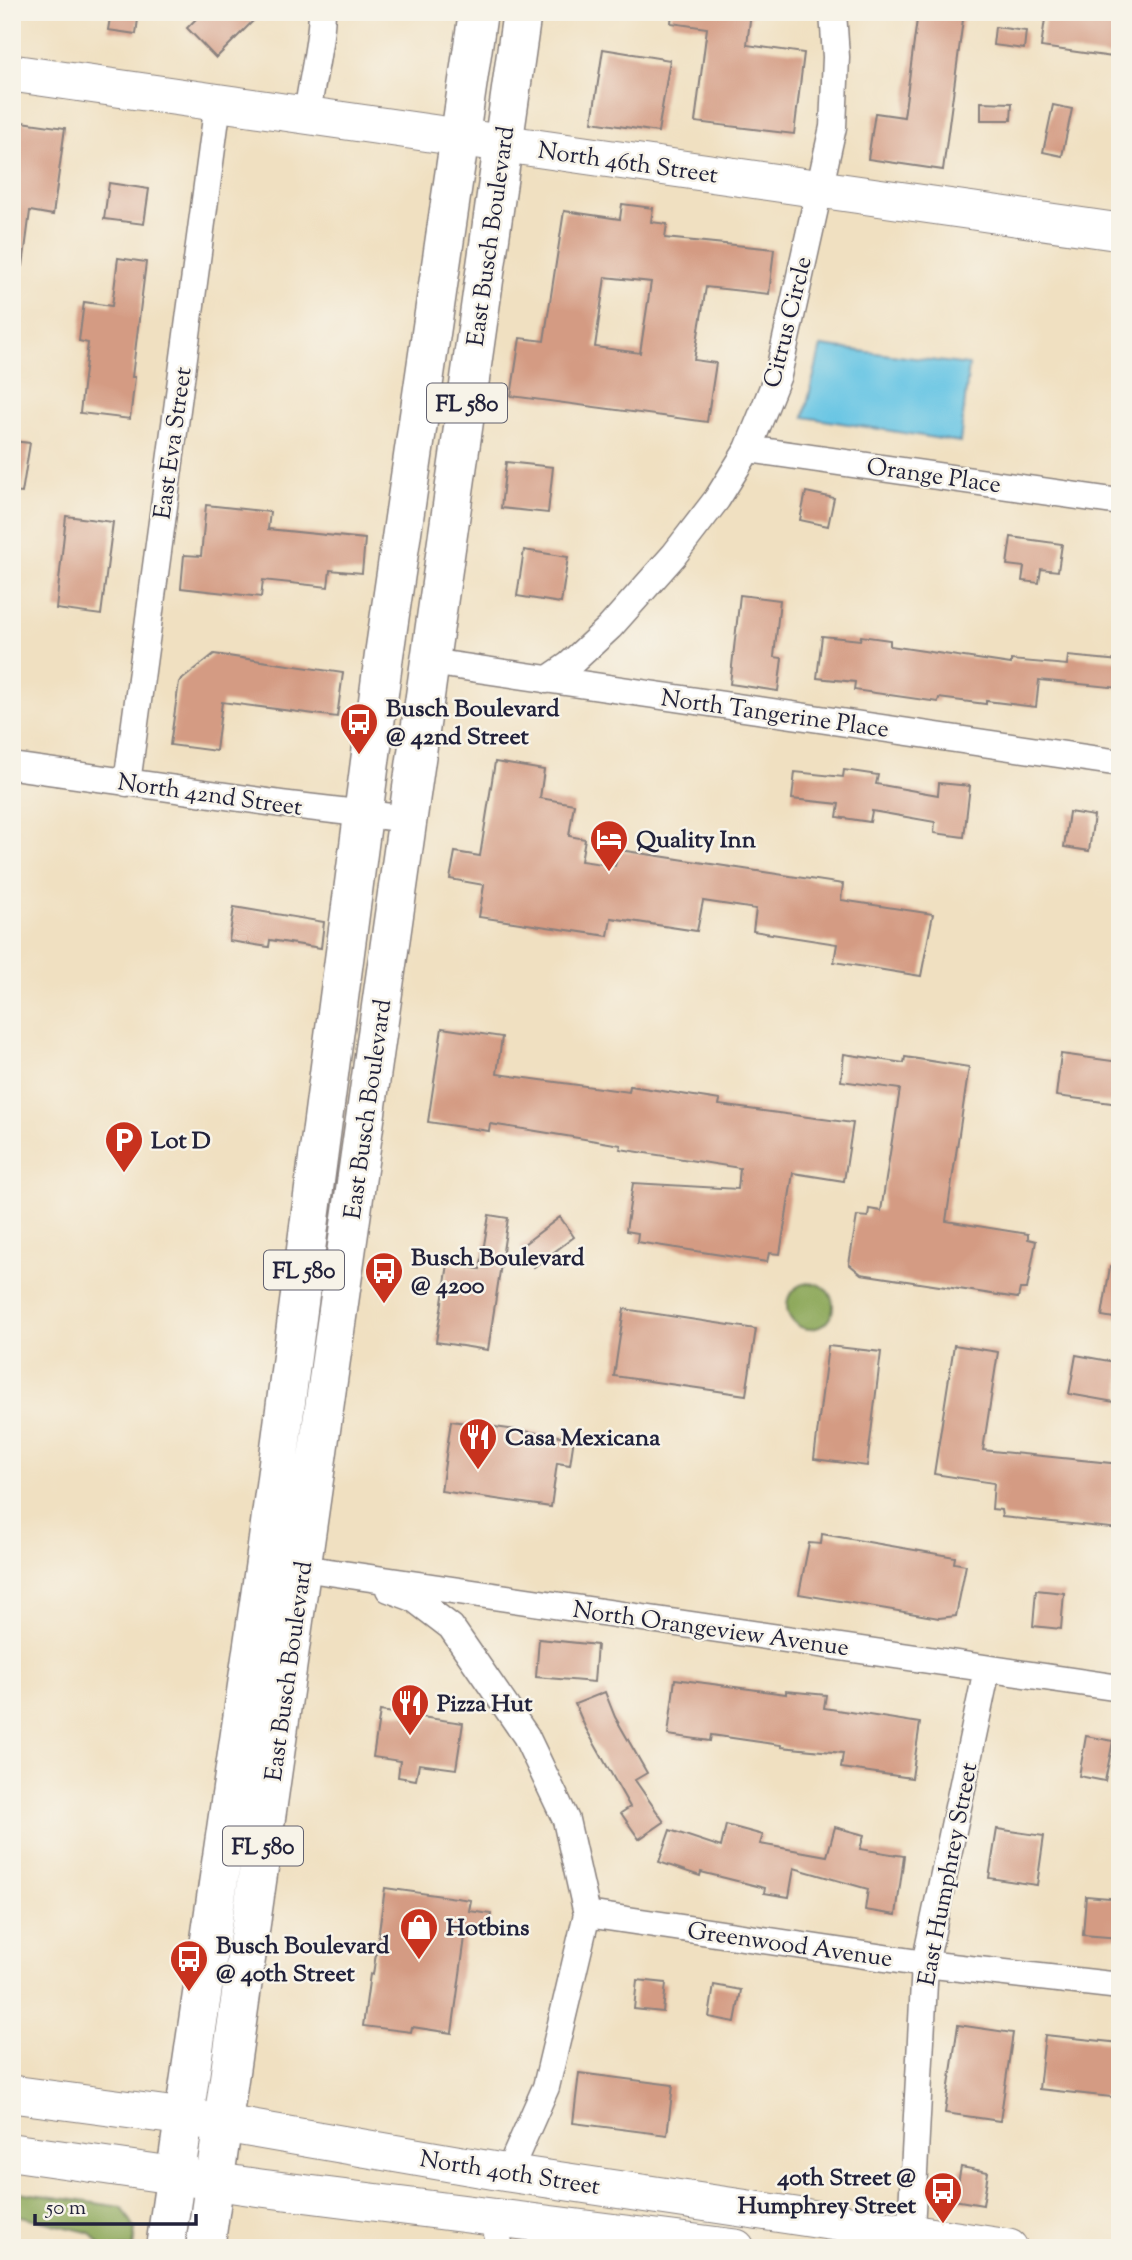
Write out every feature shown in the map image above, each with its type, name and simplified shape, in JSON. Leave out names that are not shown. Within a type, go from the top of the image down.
[{"type":"main road","name":"East Busch Boulevard","points":[[165,2248],[267,1549],[384,655],[478,12]]},
{"type":"main road","name":"East Busch Boulevard","points":[[205,2248],[522,12]]},
{"type":"main road","name":"North 46th Street","points":[[12,73],[1120,232]]},
{"type":"main road","points":[[299,1311],[309,1374],[291,1537],[302,1568]]},
{"type":"main road","name":"North 40th Street","points":[[12,2095],[184,2117],[911,2240],[1009,2248]]},
{"type":"main road","name":"North 40th Street","points":[[12,2152],[214,2181],[497,2233],[736,2248]]},
{"type":"street","points":[[307,116],[321,40],[322,12]]},
{"type":"street","name":"Citrus Circle","points":[[547,680],[569,665],[610,627],[674,555],[717,499],[748,449],[778,375],[833,127],[836,57],[833,12]]},
{"type":"street","name":"East Eva Street","points":[[127,783],[218,103]]},
{"type":"street","name":"Orange Place","points":[[748,449],[1120,502]]},
{"type":"street","name":"North Tangerine Place","points":[[430,662],[1120,763]]},
{"type":"street","name":"North 42nd Street","points":[[12,766],[408,819]]},
{"type":"street","name":"North Orangeview Avenue","points":[[302,1568],[1120,1688]]},
{"type":"street","points":[[349,1575],[413,1598],[451,1627],[526,1736],[566,1820],[587,1914],[546,2087],[508,2173]]},
{"type":"street","name":"East Humphrey Street","points":[[911,2240],[925,1964],[988,1669]]},
{"type":"street","name":"Greenwood Avenue","points":[[587,1914],[925,1964],[1120,1986]]},
{"type":"green space","points":[[810,1283],[826,1290],[833,1306],[826,1322],[810,1329],[794,1322],[787,1306],[794,1290]]},
{"type":"green space","points":[[12,2191],[122,2207],[135,2229],[133,2248],[103,2248],[91,2233],[12,2214]]},
{"type":"water","points":[[821,346],[969,365],[960,442],[804,417]]},
{"type":"building","points":[[111,12],[139,12],[136,34],[108,30]]},
{"type":"building","points":[[203,12],[262,12],[216,58],[187,28]]},
{"type":"building","points":[[672,12],[751,12],[747,45],[804,53],[794,134],[695,122],[707,28],[671,23]]},
{"type":"building","points":[[918,12],[964,12],[943,170],[868,159],[875,113],[904,117]]},
{"type":"building","points":[[1046,12],[1094,16],[1094,12],[1120,12],[1120,58],[1041,47]]},
{"type":"building","points":[[995,27],[1026,31],[1024,49],[993,45]]},
{"type":"building","points":[[603,49],[670,60],[658,132],[592,122]]},
{"type":"building","points":[[981,102],[1012,103],[1011,120],[981,120]]},
{"type":"building","points":[[1053,105],[1072,109],[1062,156],[1043,152]]},
{"type":"building","points":[[15,121],[65,128],[53,215],[30,211],[23,266],[12,266],[12,139]]},
{"type":"building","points":[[109,183],[149,189],[144,224],[104,219]]},
{"type":"building","points":[[622,204],[653,208],[651,222],[667,224],[665,238],[774,249],[769,294],[706,287],[694,360],[716,363],[707,422],[511,396],[520,338],[544,341],[564,211],[620,219]],"holes":[[[605,277],[651,282],[640,353],[595,347]]]},
{"type":"building","points":[[118,258],[146,262],[132,377],[135,377],[130,419],[80,413],[88,343],[79,341],[84,302],[112,306]]},
{"type":"building","points":[[12,441],[30,443],[22,493],[12,492]]},
{"type":"building","points":[[506,462],[553,467],[548,513],[501,508]]},
{"type":"building","points":[[806,492],[834,498],[828,526],[800,520]]},
{"type":"building","points":[[206,505],[270,512],[268,529],[365,539],[362,573],[330,570],[328,587],[263,580],[261,597],[181,588],[184,555],[201,556]]},
{"type":"building","points":[[66,516],[113,522],[101,615],[56,609]]},
{"type":"building","points":[[1011,537],[1062,544],[1058,571],[1041,569],[1039,583],[1022,581],[1024,567],[1007,565]]},
{"type":"building","points":[[524,550],[568,557],[561,603],[517,596]]},
{"type":"building","points":[[740,595],[780,600],[774,657],[782,658],[778,691],[730,684]]},
{"type":"building","points":[[822,636],[860,640],[861,636],[890,640],[890,646],[1011,664],[1011,660],[1067,665],[1068,656],[1120,661],[1120,688],[1039,680],[1036,707],[939,698],[938,702],[854,690],[855,682],[817,678]]},
{"type":"building","points":[[214,654],[343,673],[337,717],[222,702],[216,751],[170,745],[179,682]]},
{"type":"building","name":"Quality Inn","points":[[495,762],[544,770],[540,798],[574,804],[569,836],[585,839],[581,861],[615,866],[619,850],[843,884],[841,900],[933,914],[921,976],[834,962],[837,944],[753,931],[756,909],[703,901],[697,931],[611,918],[608,936],[479,917],[484,885],[450,879],[455,852],[480,856]]},
{"type":"building","points":[[844,770],[878,775],[876,784],[938,795],[939,783],[970,786],[964,837],[934,833],[935,822],[872,811],[870,822],[837,817],[839,804],[792,799],[795,772],[843,777]]},
{"type":"building","points":[[1069,812],[1094,816],[1089,851],[1064,847]]},
{"type":"building","points":[[234,907],[324,922],[321,948],[270,940],[269,947],[229,941]]},
{"type":"building","points":[[442,1028],[502,1037],[497,1074],[629,1092],[630,1086],[720,1100],[719,1105],[853,1123],[844,1181],[793,1173],[780,1254],[769,1253],[767,1262],[637,1242],[638,1233],[626,1231],[633,1183],[738,1189],[740,1168],[490,1124],[489,1131],[428,1122]]},
{"type":"building","points":[[844,1054],[904,1063],[905,1057],[969,1067],[946,1221],[1028,1234],[1028,1239],[1036,1241],[1027,1289],[1020,1289],[1018,1298],[861,1274],[849,1264],[857,1216],[868,1217],[869,1209],[881,1211],[900,1089],[841,1081]]},
{"type":"building","points":[[1061,1054],[1120,1062],[1120,1104],[1056,1096]]},
{"type":"building","points":[[489,1215],[508,1218],[488,1350],[436,1342],[448,1264],[480,1269]]},
{"type":"building","points":[[560,1217],[574,1237],[534,1267],[520,1247]]},
{"type":"building","points":[[1110,1267],[1120,1267],[1120,1319],[1102,1316]]},
{"type":"building","points":[[624,1309],[756,1329],[746,1395],[614,1376]]},
{"type":"building","points":[[954,1345],[998,1352],[983,1450],[1120,1464],[1120,1529],[1002,1517],[1001,1510],[992,1509],[994,1483],[934,1474]]},
{"type":"building","points":[[828,1346],[881,1352],[867,1466],[814,1459]]},
{"type":"building","points":[[1076,1355],[1120,1363],[1120,1403],[1069,1394]]},
{"type":"building","points":[[451,1421],[574,1438],[570,1465],[557,1463],[551,1507],[441,1491]]},
{"type":"building","points":[[822,1534],[955,1557],[954,1563],[966,1565],[956,1616],[939,1618],[799,1594],[809,1543],[821,1544]]},
{"type":"building","points":[[1036,1590],[1064,1593],[1061,1629],[1033,1626]]},
{"type":"building","points":[[539,1639],[597,1645],[594,1682],[536,1677]]},
{"type":"building","points":[[675,1679],[786,1694],[786,1691],[826,1695],[824,1708],[920,1723],[912,1778],[841,1768],[843,1753],[781,1747],[711,1735],[710,1741],[668,1735]]},
{"type":"building","points":[[605,1692],[615,1717],[647,1773],[635,1780],[664,1822],[639,1839],[621,1813],[630,1807],[575,1704]]},
{"type":"building","points":[[380,1711],[463,1723],[456,1769],[419,1764],[416,1780],[398,1777],[400,1761],[373,1757]]},
{"type":"building","points":[[1086,1736],[1113,1741],[1105,1781],[1079,1776]]},
{"type":"building","points":[[726,1825],[763,1835],[760,1844],[827,1856],[835,1827],[864,1835],[860,1849],[904,1856],[896,1915],[865,1910],[868,1889],[794,1868],[789,1897],[764,1893],[765,1888],[701,1872],[700,1876],[659,1862],[670,1830],[721,1847]]},
{"type":"building","points":[[997,1829],[1044,1836],[1037,1885],[989,1878]]},
{"type":"building","points":[[385,1888],[471,1900],[469,1911],[491,1914],[488,1933],[466,1930],[452,2033],[412,2027],[411,2032],[363,2026]]},
{"type":"building","points":[[1086,1896],[1120,1899],[1120,1938],[1083,1935]]},
{"type":"building","points":[[637,1980],[666,1983],[663,2012],[634,2009]]},
{"type":"building","points":[[714,1985],[741,1990],[735,2022],[709,2017]]},
{"type":"building","points":[[958,2025],[1013,2033],[1000,2121],[945,2113]]},
{"type":"building","points":[[1045,2035],[1120,2043],[1120,2098],[1039,2089]]},
{"type":"building","points":[[579,2073],[673,2085],[667,2135],[573,2123]]},
{"type":"building","points":[[961,2167],[988,2172],[983,2205],[942,2198],[945,2181],[958,2183]]},
{"type":"place","name":"Busch Boulevard @ 42nd Street","points":[[359,756]]},
{"type":"place","name":"Quality Inn","points":[[609,873]]},
{"type":"place","name":"Lot D","points":[[124,1174]]},
{"type":"place","name":"Busch Boulevard @ 4200","points":[[384,1305]]},
{"type":"place","name":"Casa Mexicana","points":[[478,1471]]},
{"type":"place","name":"Pizza Hut","points":[[410,1737]]},
{"type":"place","name":"Hotbins","points":[[419,1961]]},
{"type":"place","name":"Busch Boulevard @ 40th Street","points":[[189,1993]]},
{"type":"place","name":"40th Street @ Humphrey Street","points":[[943,2225]]}]
